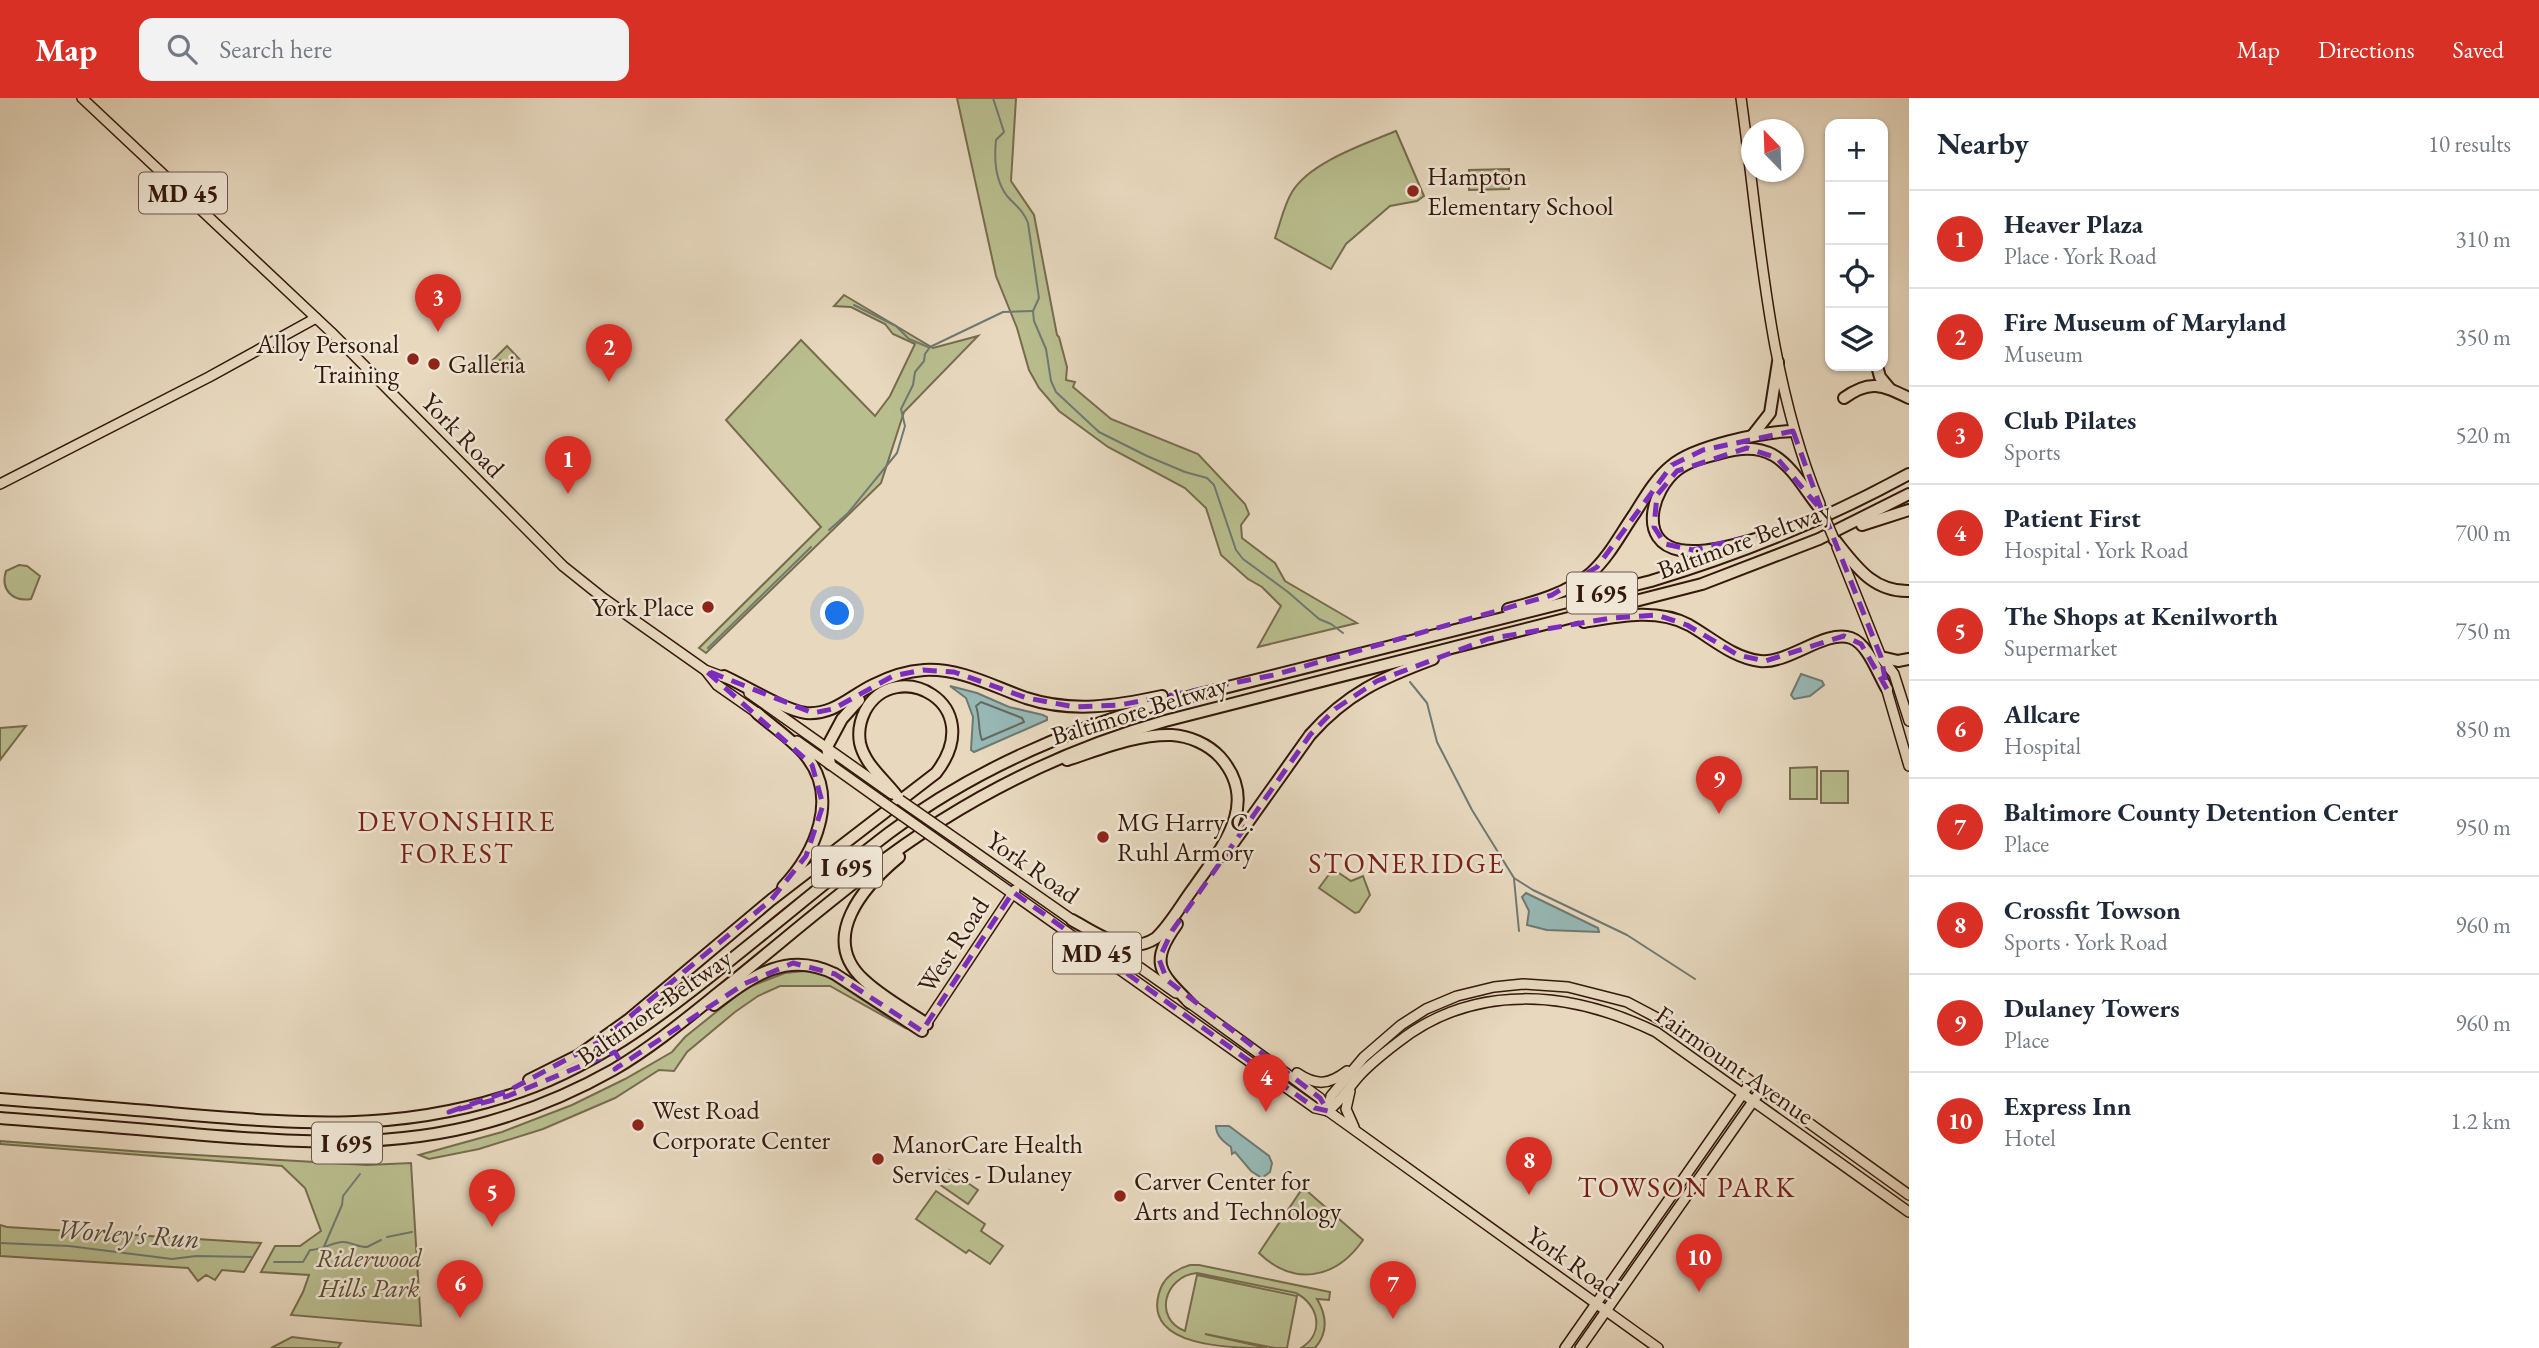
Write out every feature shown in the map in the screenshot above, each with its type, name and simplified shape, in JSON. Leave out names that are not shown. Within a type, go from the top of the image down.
[{"type":"highway","points":[[1752,436],[1770,413],[1778,362]]},
{"type":"highway","points":[[1878,371],[1890,389]]},
{"type":"highway","points":[[1844,398],[1868,386],[1890,389],[1909,398]]},
{"type":"highway","points":[[1388,647],[1534,602],[1581,581],[1606,555],[1652,487],[1672,465],[1691,454],[1752,436],[1793,431]]},
{"type":"highway","points":[[1811,523],[1745,542],[1680,550],[1665,544],[1656,533],[1652,519],[1657,495],[1676,471],[1693,461],[1736,449],[1754,449],[1771,454],[1811,492],[1822,511]]},
{"type":"highway","name":"Baltimore Beltway","points":[[0,1099],[319,1124],[374,1122],[449,1112],[508,1096],[581,1065],[635,1034],[891,832],[936,801],[1013,759],[1070,733],[1125,714],[1274,675],[1651,581],[1734,554],[1811,523],[1909,474]]},
{"type":"highway","name":"Baltimore Beltway","points":[[0,1118],[289,1141],[377,1142],[414,1138],[488,1122],[541,1104],[615,1069],[697,1010],[868,872],[946,816],[1060,757],[1134,730],[1702,584],[1819,539],[1909,494]]},
{"type":"highway","points":[[1819,539],[1909,510]]},
{"type":"highway","points":[[1834,539],[1847,560],[1874,583],[1893,590],[1909,591]]},
{"type":"highway","points":[[1522,631],[1611,618],[1657,615],[1688,625],[1738,655],[1765,661],[1774,661],[1844,636],[1861,644],[1887,689]]},
{"type":"highway","points":[[1190,1003],[1162,972],[1159,959],[1162,946],[1310,735],[1347,699],[1377,681],[1488,639]]},
{"type":"highway","points":[[1881,657],[1898,661],[1909,659]]},
{"type":"highway","points":[[724,676],[785,706],[813,713],[833,709],[893,676],[923,670],[954,672],[1044,703],[1075,707],[1135,702],[1274,675]]},
{"type":"highway","points":[[830,764],[827,747],[850,708],[874,687],[893,676]]},
{"type":"highway","points":[[449,1112],[506,1092],[579,1055],[628,1020],[771,900],[927,782],[944,762],[953,740],[949,714],[932,694],[912,687],[897,688],[878,695],[867,708],[860,723],[863,752],[895,795]]},
{"type":"highway","points":[[757,713],[804,754],[816,773],[822,794],[822,817],[813,842],[797,870],[771,900]]},
{"type":"highway","points":[[990,791],[1108,746],[1159,736],[1171,735],[1193,740],[1210,748],[1225,764],[1238,796],[1233,829],[1162,932],[1144,944],[1123,946],[1072,920]]},
{"type":"highway","points":[[924,1027],[862,979],[851,963],[845,935],[850,914],[867,888],[946,816]]},
{"type":"highway","points":[[615,1069],[675,1033],[744,984],[780,966],[793,964],[813,965],[835,974],[924,1027]]},
{"type":"highway","points":[[0,1123],[51,1127],[67,1123]]},
{"type":"main road","name":"York Road","points":[[82,98],[316,318],[563,566],[603,598],[705,670],[717,685],[1315,1108],[1328,1111],[1658,1348]]},
{"type":"main road","points":[[1741,98],[1778,362],[1793,431],[1811,492]]},
{"type":"main road","points":[[0,484],[209,377],[316,318]]},
{"type":"main road","points":[[1822,511],[1834,539]]},
{"type":"main road","points":[[1847,560],[1881,657],[1882,677],[1909,766]]},
{"type":"main road","points":[[1881,657],[1894,674],[1909,721]]},
{"type":"main road","name":"York Road","points":[[705,670],[724,676],[827,747],[1278,1065],[1321,1098],[1328,1111]]},
{"type":"main road","name":"West Road","points":[[924,1027],[1020,883]]},
{"type":"main road","points":[[1080,940],[1091,939],[1117,957],[1132,962]]},
{"type":"main road","name":"Fairmount Avenue","points":[[1328,1111],[1331,1096],[1364,1057],[1389,1034],[1426,1009],[1468,993],[1523,984],[1560,986],[1603,995],[1647,1012],[1680,1030],[1909,1195]]},
{"type":"main road","name":"Fairmount Avenue","points":[[1328,1111],[1399,1041],[1446,1013],[1479,1003],[1570,1001],[1610,1012],[1656,1032],[1909,1212]]},
{"type":"main road","points":[[1389,1034],[1399,1041]]},
{"type":"main road","points":[[1278,1065],[1293,1070],[1308,1081],[1325,1083],[1334,1080],[1364,1057]]},
{"type":"main road","points":[[1565,1348],[1751,1082]]},
{"type":"main road","points":[[1354,1083],[1347,1097],[1346,1109],[1347,1116],[1357,1132]]},
{"type":"main road","points":[[1580,1348],[1761,1090]]},
{"type":"highlighted area","points":[[1793,431],[1822,511],[1777,458],[1747,448],[1677,471],[1657,495],[1654,527],[1665,544],[1693,550],[1826,519],[1881,657],[1887,689],[1861,644],[1844,636],[1765,661],[1738,655],[1687,625],[1657,615],[1611,618],[1488,639],[1377,681],[1335,709],[1310,735],[1172,931],[1159,959],[1167,980],[1320,1098],[1328,1111],[1315,1108],[1013,892],[922,1031],[835,974],[793,963],[744,984],[615,1069],[622,1064],[615,1052],[508,1096],[449,1112],[506,1092],[599,1042],[771,900],[806,856],[823,805],[812,765],[705,670],[813,713],[833,709],[893,676],[923,670],[954,672],[1027,698],[1075,707],[1120,705],[1274,675],[1552,595],[1597,567],[1672,465],[1703,450]]},
{"type":"green space","points":[[957,98],[1016,98],[1011,181],[1034,215],[1057,335],[1067,367],[1066,380],[1075,382],[1073,387],[1111,419],[1198,454],[1245,504],[1249,514],[1241,525],[1242,538],[1275,563],[1285,581],[1357,623],[1258,647],[1281,606],[1262,587],[1248,579],[1221,555],[1206,508],[1185,488],[1108,447],[1059,411],[1039,388],[1029,370],[1017,328],[996,276]]},
{"type":"green space","points":[[1396,131],[1424,196],[1417,201],[1390,206],[1346,244],[1331,269],[1275,238],[1287,203],[1300,181],[1339,155]]},
{"type":"green space","points":[[1509,169],[1509,189],[1469,190],[1469,170]]},
{"type":"green space","points":[[844,295],[933,348],[978,336],[904,412],[881,483],[706,653],[699,648],[821,527],[726,420],[801,340],[875,416],[890,396],[915,344],[893,334],[885,324],[851,307],[834,306]]},
{"type":"green space","points":[[507,346],[524,364],[514,374],[500,360],[496,363],[493,360]]},
{"type":"green space","points":[[19,565],[27,566],[40,576],[31,599],[19,599],[10,593],[5,584],[6,571]]},
{"type":"green space","points":[[26,726],[0,760],[0,728]]},
{"type":"green space","points":[[1817,767],[1817,799],[1790,799],[1790,768]]},
{"type":"green space","points":[[1821,771],[1848,771],[1848,803],[1821,803]]},
{"type":"green space","points":[[1333,869],[1351,881],[1363,876],[1370,895],[1359,912],[1355,913],[1319,888]]},
{"type":"green space","points":[[785,973],[822,973],[907,1029],[830,986],[780,986],[758,996],[735,1012],[687,1052],[674,1071],[659,1070],[615,1098],[543,1129],[479,1149],[429,1159],[419,1155],[502,1132],[572,1105],[672,1052],[685,1037],[746,988]]},
{"type":"green space","name":"Riderwood Hills Park","points":[[0,1141],[367,1165],[411,1163],[421,1326],[291,1315],[309,1275],[261,1272],[275,1246],[300,1246],[321,1231],[305,1188],[282,1166],[0,1144]]},
{"type":"green space","points":[[949,1170],[978,1190],[968,1204],[939,1184]]},
{"type":"green space","points":[[936,1191],[985,1224],[981,1231],[1003,1246],[990,1264],[969,1250],[966,1253],[916,1219]]},
{"type":"green space","points":[[1307,1191],[1363,1240],[1340,1263],[1314,1274],[1300,1274],[1272,1264],[1259,1253],[1300,1192]]},
{"type":"green space","points":[[0,1225],[261,1243],[244,1272],[222,1270],[215,1280],[206,1275],[198,1281],[188,1268],[0,1256]]},
{"type":"green space","points":[[1190,1265],[1330,1292],[1329,1300],[1317,1299],[1325,1324],[1319,1342],[1315,1348],[1301,1348],[1314,1335],[1316,1319],[1310,1305],[1296,1293],[1197,1273],[1186,1276],[1170,1290],[1166,1308],[1175,1325],[1185,1331],[1197,1275],[1297,1296],[1287,1348],[1205,1334],[1267,1348],[1214,1345],[1177,1335],[1164,1325],[1158,1311],[1159,1293],[1171,1275]]},
{"type":"green space","points":[[292,1337],[341,1343],[338,1348],[271,1348]]},
{"type":"water","points":[[1801,674],[1822,681],[1824,685],[1810,696],[1794,699],[1791,695]]},
{"type":"water","points":[[950,686],[977,693],[1009,707],[1043,715],[1047,720],[974,752],[971,750],[973,717],[966,698]]},
{"type":"water","points":[[1526,893],[1598,928],[1599,932],[1547,930],[1527,925],[1529,911],[1522,897]]},
{"type":"water","points":[[1216,1126],[1229,1126],[1269,1156],[1272,1163],[1270,1172],[1262,1178],[1251,1171],[1235,1152],[1232,1154],[1231,1147],[1219,1136]]},
{"type":"waterway","points":[[993,98],[1004,132],[996,140],[995,162],[1003,190],[1028,223],[1039,298],[1033,311],[1034,321],[1046,349],[1051,381],[1056,392],[1099,432],[1147,456],[1207,478],[1214,485],[1236,550],[1243,559],[1319,619],[1343,633]]},
{"type":"waterway","points":[[854,305],[896,326],[909,339],[928,347]]},
{"type":"waterway","points":[[829,530],[848,513],[897,453],[905,426],[901,409],[913,385],[915,372],[930,347],[1003,312],[1033,311]]},
{"type":"waterway","points":[[708,648],[811,547]]},
{"type":"waterway","points":[[1410,682],[1427,703],[1437,742],[1472,810],[1514,878],[1533,890],[1627,935],[1695,979]]},
{"type":"waterway","points":[[1514,879],[1519,931]]},
{"type":"waterway","name":"Worley's Run","points":[[323,1249],[342,1205],[343,1196],[360,1174]]},
{"type":"waterway","points":[[387,1237],[412,1232]]},
{"type":"waterway","name":"Worley's Run","points":[[274,1262],[303,1262],[310,1250],[336,1243],[367,1247],[381,1240]]},
{"type":"waterway","name":"Worley's Run","points":[[0,1243],[69,1246],[172,1259],[196,1256],[253,1257]]},
{"type":"place","name":"Hampton Elementary School","points":[[1413,191]]},
{"type":"place","name":"Club Pilates","points":[[438,332]]},
{"type":"place","name":"Alloy Personal Training","points":[[413,359]]},
{"type":"place","name":"Galleria","points":[[434,364]]},
{"type":"place","name":"Fire Museum of Maryland","points":[[609,382]]},
{"type":"place","name":"Heaver Plaza","points":[[568,494]]},
{"type":"place","name":"York Place","points":[[708,607]]},
{"type":"place","name":"Dulaney Towers","points":[[1719,814]]},
{"type":"place","name":"MG Harry C. Ruhl Armory","points":[[1103,837]]},
{"type":"place","name":"Patient First","points":[[1266,1112]]},
{"type":"place","name":"West Road Corporate Center","points":[[638,1125]]},
{"type":"place","name":"ManorCare Health Services - Dulaney","points":[[878,1159]]},
{"type":"place","name":"Crossfit Towson","points":[[1529,1195]]},
{"type":"place","name":"Carver Center for Arts and Technology","points":[[1120,1196]]},
{"type":"place","name":"The Shops at Kenilworth","points":[[492,1227]]},
{"type":"place","name":"Express Inn","points":[[1699,1292]]},
{"type":"place","name":"Allcare","points":[[460,1318]]},
{"type":"place","name":"Baltimore County Detention Center","points":[[1393,1319]]},
{"type":"district","name":"DEVONSHIRE FOREST","points":[[457,837]]},
{"type":"district","name":"STONERIDGE","points":[[1407,863]]},
{"type":"district","name":"TOWSON PARK","points":[[1687,1187]]}]
